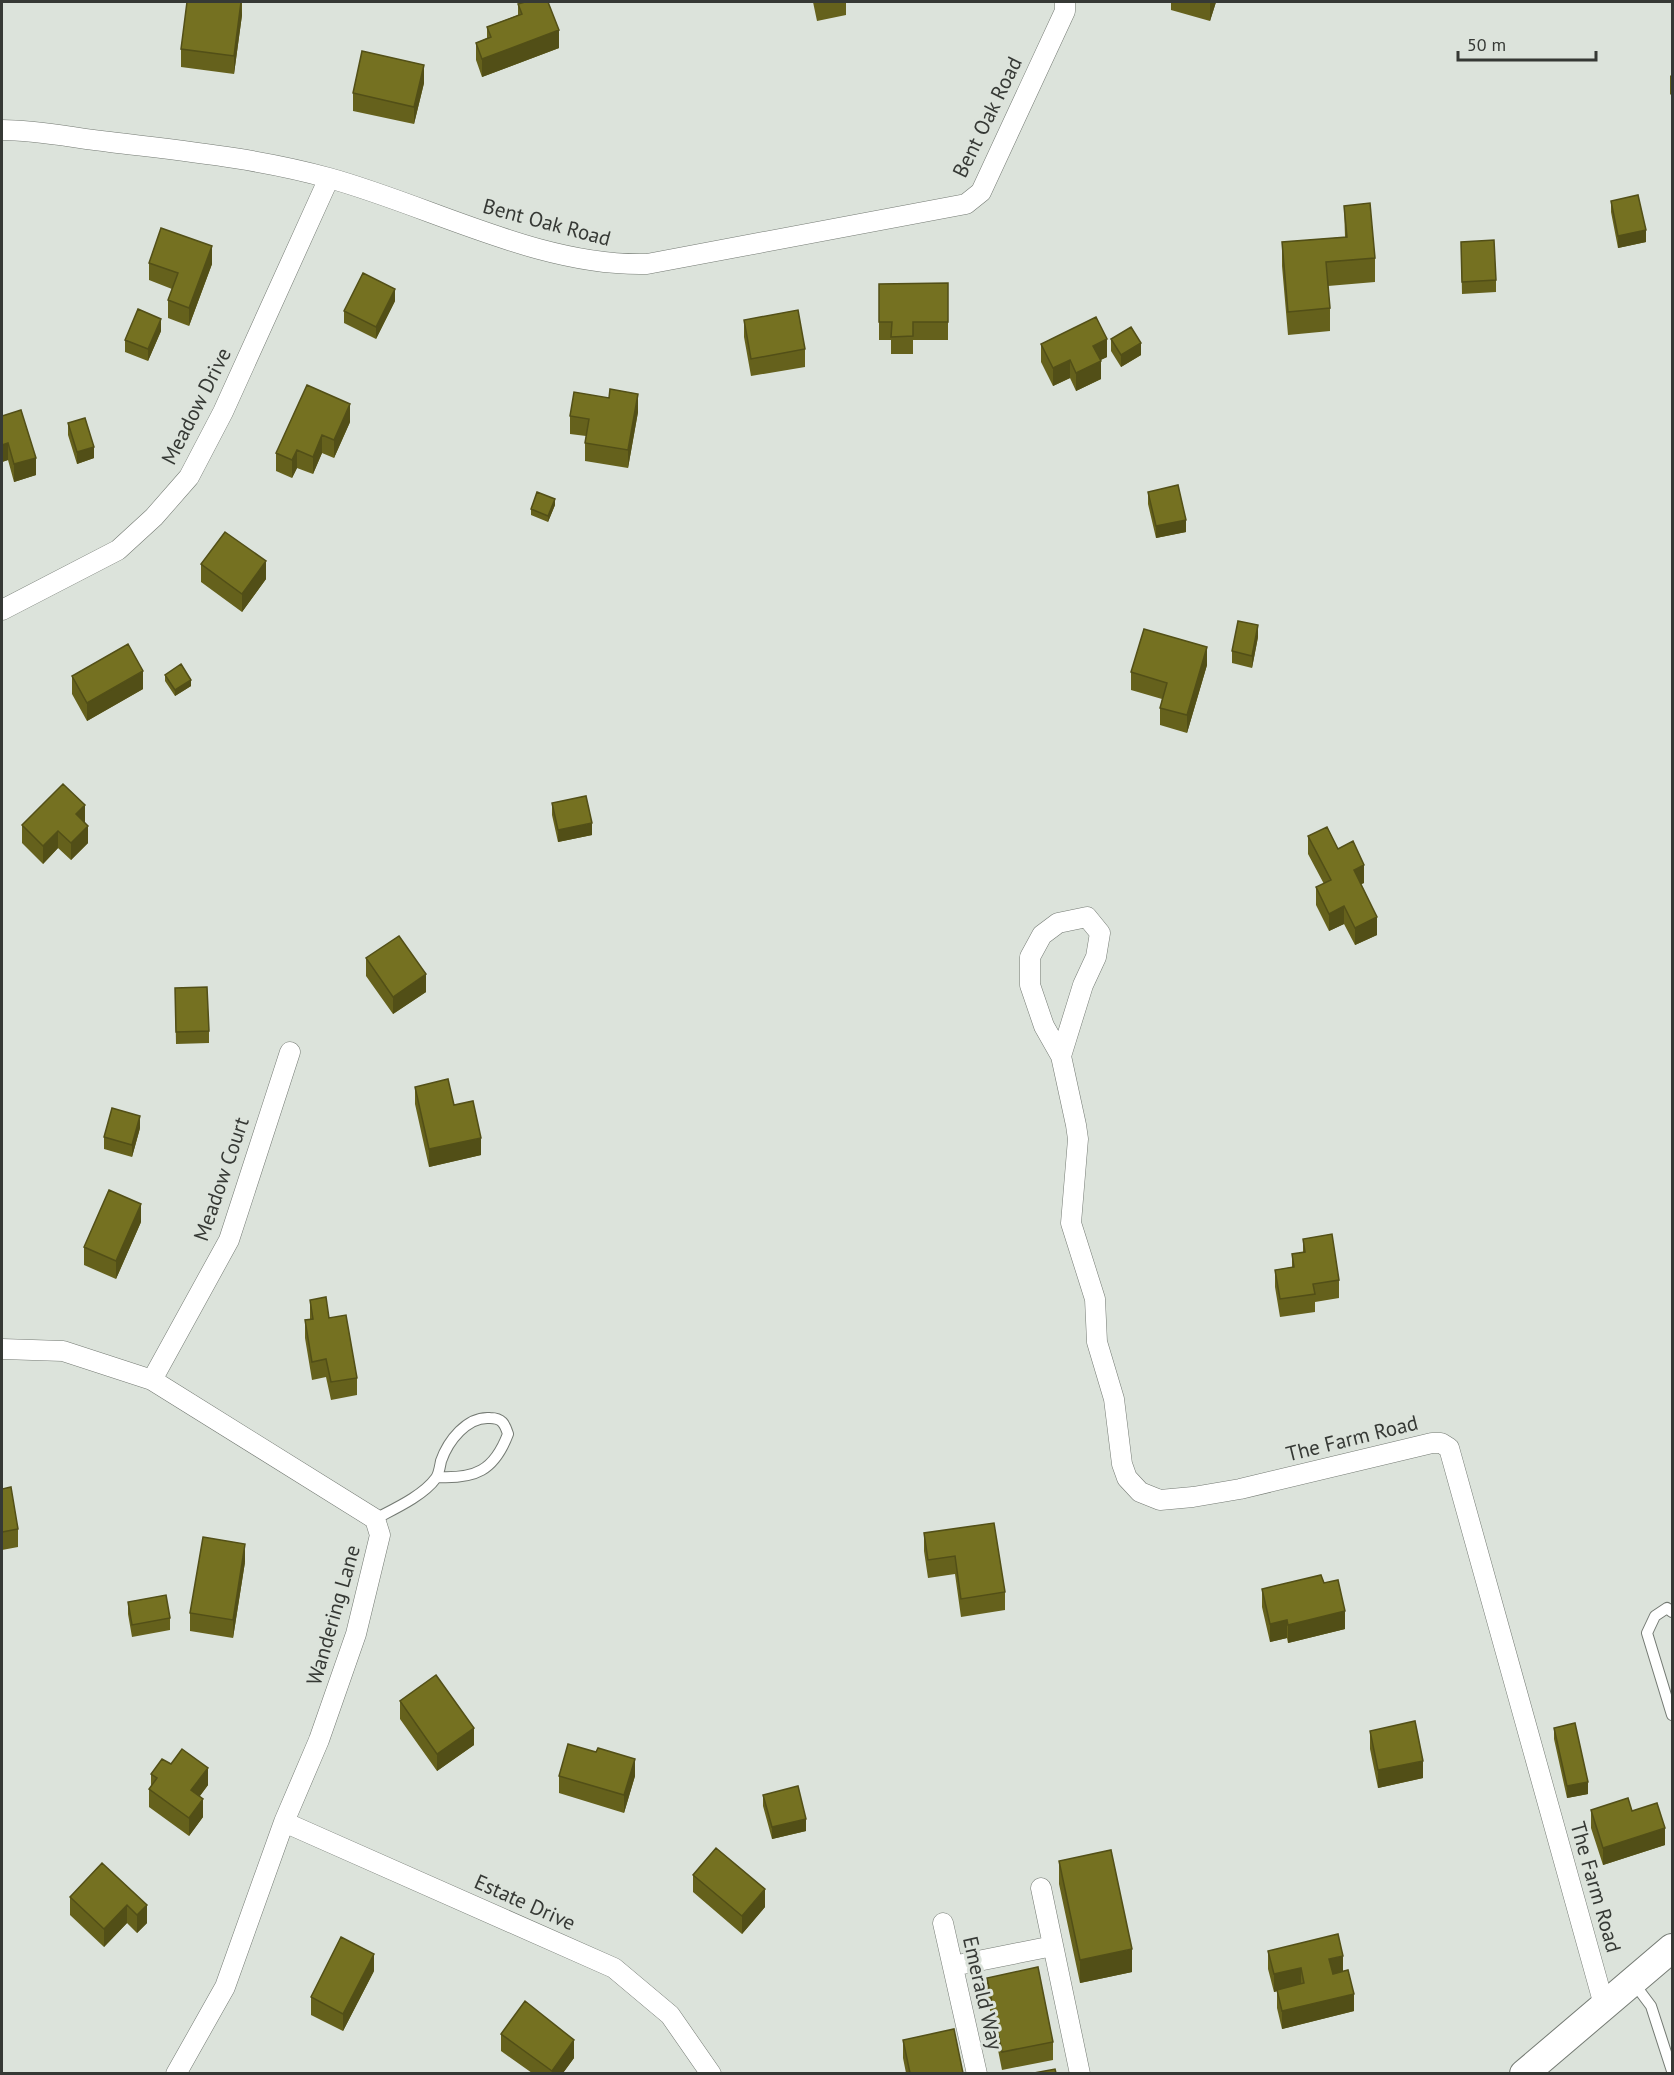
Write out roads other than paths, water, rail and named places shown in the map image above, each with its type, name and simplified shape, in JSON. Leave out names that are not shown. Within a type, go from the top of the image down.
[{"type":"street","name":"Bent Oak Road","points":[[2,130],[233,157],[329,178],[490,233],[614,265],[647,264],[966,204],[981,192],[1065,11],[1065,2]]},
{"type":"street","name":"Meadow Drive","points":[[2,610],[118,550],[154,517],[189,477],[223,412],[329,178]]},
{"type":"street","name":"The Farm Road","points":[[1061,1056],[1083,985],[1096,957],[1100,933],[1088,917],[1058,923],[1042,935],[1030,957],[1030,985],[1044,1026],[1061,1056],[1078,1139],[1071,1223],[1095,1299],[1097,1342],[1114,1399],[1122,1464],[1127,1478],[1140,1492],[1160,1500],[1193,1497],[1262,1485],[1432,1443],[1441,1443],[1449,1448],[1605,2005]]},
{"type":"street","name":"Meadow Court","points":[[152,1380],[229,1240],[290,1052]]},
{"type":"street","name":"Wandering Lane","points":[[2,1348],[63,1351],[152,1380],[375,1519],[381,1535],[356,1634],[319,1740],[284,1822],[225,1988],[176,2073]]},
{"type":"street","name":"Estate Drive","points":[[284,1822],[614,1968],[670,2015],[711,2073]]},
{"type":"street","points":[[1041,1888],[1080,2073]]},
{"type":"street","name":"Emerald Way","points":[[943,1923],[977,2073]]},
{"type":"street","points":[[953,1966],[1053,1946]]},
{"type":"street","points":[[1524,2073],[1672,1948]]},
{"type":"lane","points":[[375,1519],[396,1508],[437,1478],[452,1439],[467,1425],[485,1417],[497,1418],[506,1424],[508,1434],[495,1461],[479,1472],[460,1478],[437,1478]]},
{"type":"lane","points":[[1671,1705],[1647,1633],[1655,1616],[1667,1608],[1672,1612]]},
{"type":"lane","points":[[1633,1982],[1651,2006],[1672,2071]]}]
